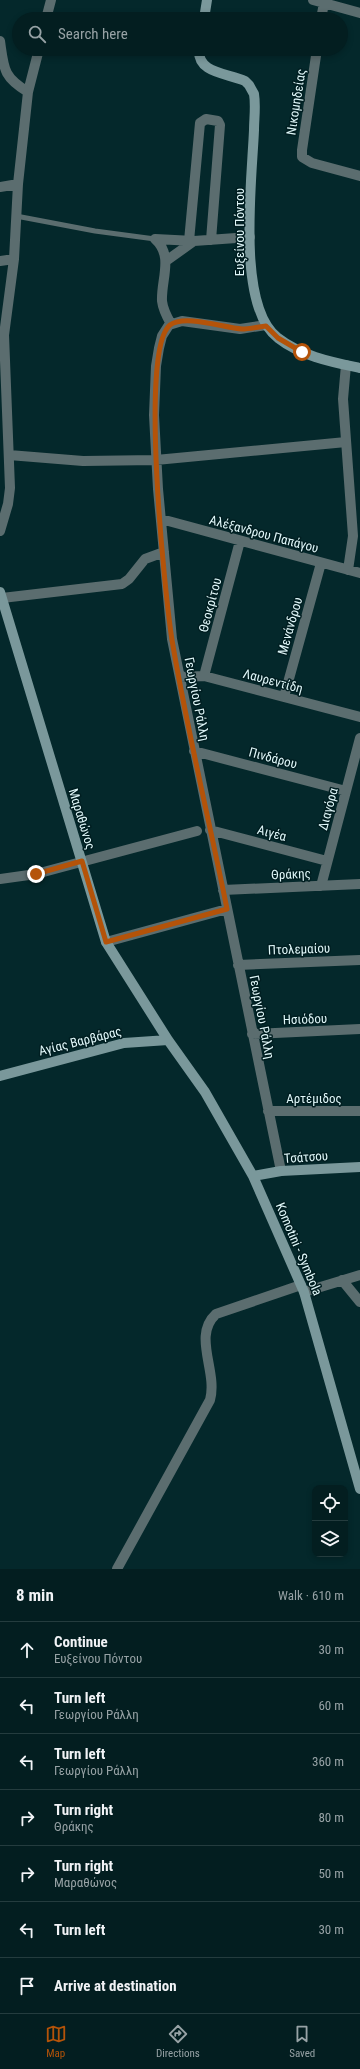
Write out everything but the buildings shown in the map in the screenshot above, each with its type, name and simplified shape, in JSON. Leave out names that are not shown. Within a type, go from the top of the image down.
[{"type":"street","points":[[48,12],[51,0]]},
{"type":"street","points":[[205,12],[207,0]]},
{"type":"street","points":[[313,0],[360,13]]},
{"type":"street","points":[[322,12],[324,3]]},
{"type":"street","points":[[0,41],[8,76],[13,83],[28,92]]},
{"type":"street","points":[[0,531],[10,496],[4,335],[14,259],[18,184],[28,92],[37,56]]},
{"type":"street","name":"Ευξείνου Πόντου","points":[[199,56],[202,64],[212,71],[244,81],[249,85],[254,94],[250,237],[254,292],[258,309],[266,326],[278,338],[294,348],[360,368]]},
{"type":"street","name":"Νικομηδείας","points":[[316,56],[302,150],[304,159],[312,163],[360,176]]},
{"type":"street","points":[[166,261],[192,241],[200,123],[206,119],[218,121],[220,125],[211,240]]},
{"type":"street","points":[[0,187],[18,184]]},
{"type":"street","points":[[155,239],[192,241],[250,237]]},
{"type":"street","points":[[155,239],[162,246],[166,261],[162,300],[165,313],[171,324],[182,321],[240,329],[266,326]]},
{"type":"street","points":[[0,261],[14,259]]},
{"type":"street","name":"Γεωργίου Ράλλη","points":[[171,324],[161,339],[156,366],[154,415],[156,460],[172,639],[281,1172]]},
{"type":"street","points":[[346,365],[342,395],[353,536],[348,570]]},
{"type":"street","points":[[9,455],[83,461],[156,460],[346,442]]},
{"type":"street","name":"Αλέξανδρου Παπάγου","points":[[161,519],[360,573]]},
{"type":"street","name":"Θεοκρίτου","points":[[204,676],[240,541]]},
{"type":"street","points":[[1,595],[122,584],[127,581],[145,559],[164,552]]},
{"type":"street","name":"Μενάνδρου","points":[[284,697],[321,563]]},
{"type":"street","name":"Μαραθώνος","points":[[1,595],[106,942],[168,1040]]},
{"type":"street","name":"Λαυρεντίδη","points":[[180,677],[204,676],[360,717]]},
{"type":"street","name":"Διαγόρα","points":[[321,886],[360,738]]},
{"type":"street","name":"Πινδάρου","points":[[194,751],[346,791]]},
{"type":"street","name":"Αιγέα","points":[[210,830],[327,861]]},
{"type":"street","points":[[0,879],[36,874],[197,831]]},
{"type":"street","name":"Θράκης","points":[[223,890],[360,884]]},
{"type":"street","points":[[106,942],[227,909]]},
{"type":"street","name":"Πτολεμαίου","points":[[238,965],[360,960]]},
{"type":"street","name":"Ησιόδου","points":[[252,1034],[360,1029]]},
{"type":"street","name":"Αγίας Βαρβάρας","points":[[0,1076],[124,1043],[168,1040]]},
{"type":"street","name":"Komotini - Symbola","points":[[168,1040],[205,1092],[253,1176],[303,1288],[360,1488]]},
{"type":"street","name":"Αρτέμιδος","points":[[268,1111],[360,1111]]},
{"type":"street","name":"Τσάτσου","points":[[253,1176],[281,1172],[360,1167]]},
{"type":"street","points":[[117,1569],[210,1400],[212,1384],[205,1337],[208,1322],[216,1314],[303,1288],[360,1275]]},
{"type":"street","points":[[342,1280],[360,1302]]},
{"type":"lane","points":[[16,216],[95,231],[155,239]]},
{"type":"route","points":[[36,874],[82,861],[106,942],[227,909],[172,639],[155,440],[154,415],[156,366],[160,343],[165,330],[171,324],[182,321],[240,329],[266,326],[286,344],[302,352]]}]
